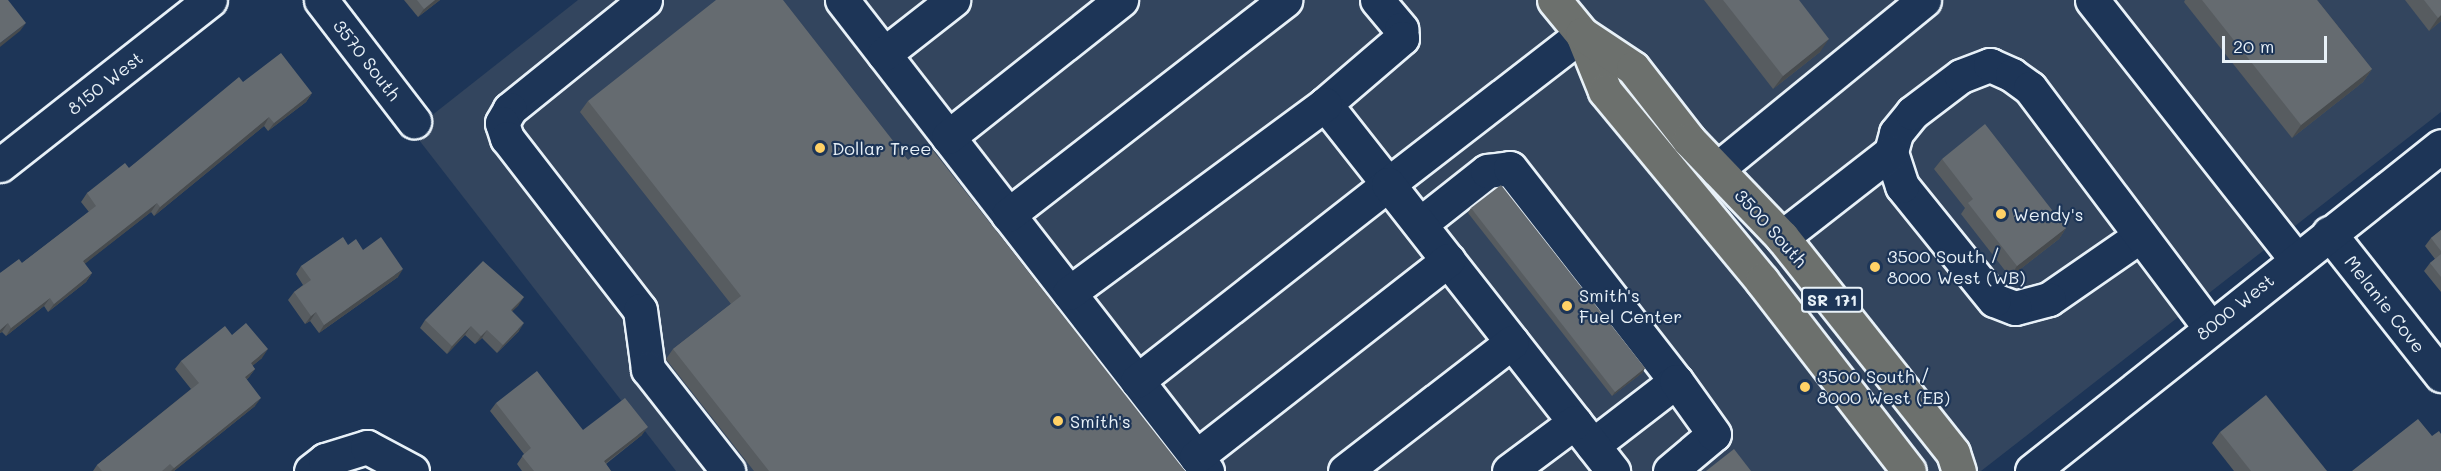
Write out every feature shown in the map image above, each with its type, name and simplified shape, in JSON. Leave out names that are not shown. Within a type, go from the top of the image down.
[{"type":"main road","name":"3500 South","points":[[1554,0],[1582,34],[1633,68],[1717,169],[1782,237],[1953,453],[1959,471]]},
{"type":"main road","name":"3500 South","points":[[1582,34],[1605,91],[1762,281],[1909,471]]},
{"type":"street","name":"8150 West","points":[[0,165],[210,0]]},
{"type":"street","name":"3570 South","points":[[321,0],[414,121]]},
{"type":"street","points":[[645,0],[510,109],[502,123],[507,138],[640,310],[648,369],[728,471]]},
{"type":"street","points":[[842,0],[1201,464],[1448,260]]},
{"type":"street","points":[[884,54],[953,0]]},
{"type":"street","points":[[948,137],[1121,0]]},
{"type":"street","points":[[1008,215],[1285,0]]},
{"type":"street","points":[[1070,293],[1325,104],[1402,38],[1401,29],[1377,0]]},
{"type":"street","points":[[1717,169],[1891,10],[1924,0]]},
{"type":"street","points":[[2092,0],[2296,259]]},
{"type":"street","points":[[1137,381],[1582,34]]},
{"type":"street","points":[[2139,236],[2049,299],[2015,308],[1994,300],[1909,195],[1896,174],[1891,152],[1896,132],[1912,113],[1961,76],[1990,65],[2030,88],[2210,328]]},
{"type":"street","points":[[1325,104],[1613,471]]},
{"type":"street","name":"8000 West","points":[[2032,471],[2441,146]]},
{"type":"street","points":[[1782,237],[1891,152]]},
{"type":"street","points":[[1420,224],[1486,171],[1509,168],[1677,381],[1714,434],[1670,471]]},
{"type":"street","name":"Melanie Cove","points":[[2329,233],[2441,375]]},
{"type":"street","points":[[1345,471],[1512,342]]},
{"type":"street","points":[[1509,471],[1584,434],[1677,381]]},
{"type":"street","points":[[311,471],[325,460],[367,447],[412,471]]},
{"type":"shaded area","points":[[578,0],[2441,0],[2441,112],[1981,471],[676,471],[412,131]]},
{"type":"building","points":[[0,0],[8,0],[26,23],[0,43]]},
{"type":"building","points":[[417,0],[435,0],[424,9]]},
{"type":"building","points":[[716,0],[783,0],[908,160],[928,144],[1185,471],[769,471],[673,349],[741,296],[588,101]]},
{"type":"building","points":[[1723,0],[1799,0],[1829,39],[1783,76]]},
{"type":"building","points":[[2202,0],[2317,0],[2372,69],[2301,125]]},
{"type":"building","points":[[2424,0],[2441,0],[2441,15],[2438,18]]},
{"type":"building","points":[[281,53],[312,93],[274,123],[269,117],[160,207],[157,203],[83,261],[92,273],[54,304],[50,298],[11,328],[8,323],[0,330],[0,273],[19,259],[22,263],[96,206],[87,193],[125,163],[129,168],[239,77],[243,82]]},
{"type":"building","points":[[1985,124],[2066,228],[2017,266],[1968,203],[1973,199],[1942,159]]},
{"type":"building","points":[[1501,185],[1645,368],[1615,392],[1471,208]]},
{"type":"building","points":[[2441,230],[2441,251],[2431,238]]},
{"type":"building","points":[[343,237],[348,245],[356,239],[363,250],[381,237],[403,269],[324,325],[316,312],[311,316],[294,292],[311,280],[301,266]]},
{"type":"building","points":[[2441,254],[2441,277],[2430,263]]},
{"type":"building","points":[[483,261],[524,297],[511,310],[524,323],[503,345],[487,330],[481,336],[471,326],[452,346],[425,320]]},
{"type":"building","points":[[246,323],[268,349],[251,363],[255,369],[245,377],[261,398],[174,468],[170,464],[162,471],[102,471],[97,465],[199,383],[181,361],[225,326],[232,335]]},
{"type":"building","points":[[537,371],[583,430],[625,398],[648,427],[604,461],[611,471],[534,471],[522,456],[531,448],[496,403]]},
{"type":"building","points":[[2266,395],[2327,471],[2251,471],[2220,432]]},
{"type":"building","points":[[2418,419],[2432,436],[2439,431],[2441,434],[2441,471],[2352,471]]},
{"type":"building","points":[[1734,449],[1751,471],[1706,471]]},
{"type":"place","name":"Dollar Tree","points":[[820,148]]},
{"type":"place","name":"Wendy's","points":[[2001,214]]},
{"type":"place","name":"3500 South / 8000 West (WB)","points":[[1875,267]]},
{"type":"place","name":"Smith's Fuel Center","points":[[1567,306]]},
{"type":"place","name":"3500 South / 8000 West (EB)","points":[[1805,387]]},
{"type":"place","name":"Smith's","points":[[1058,421]]}]
